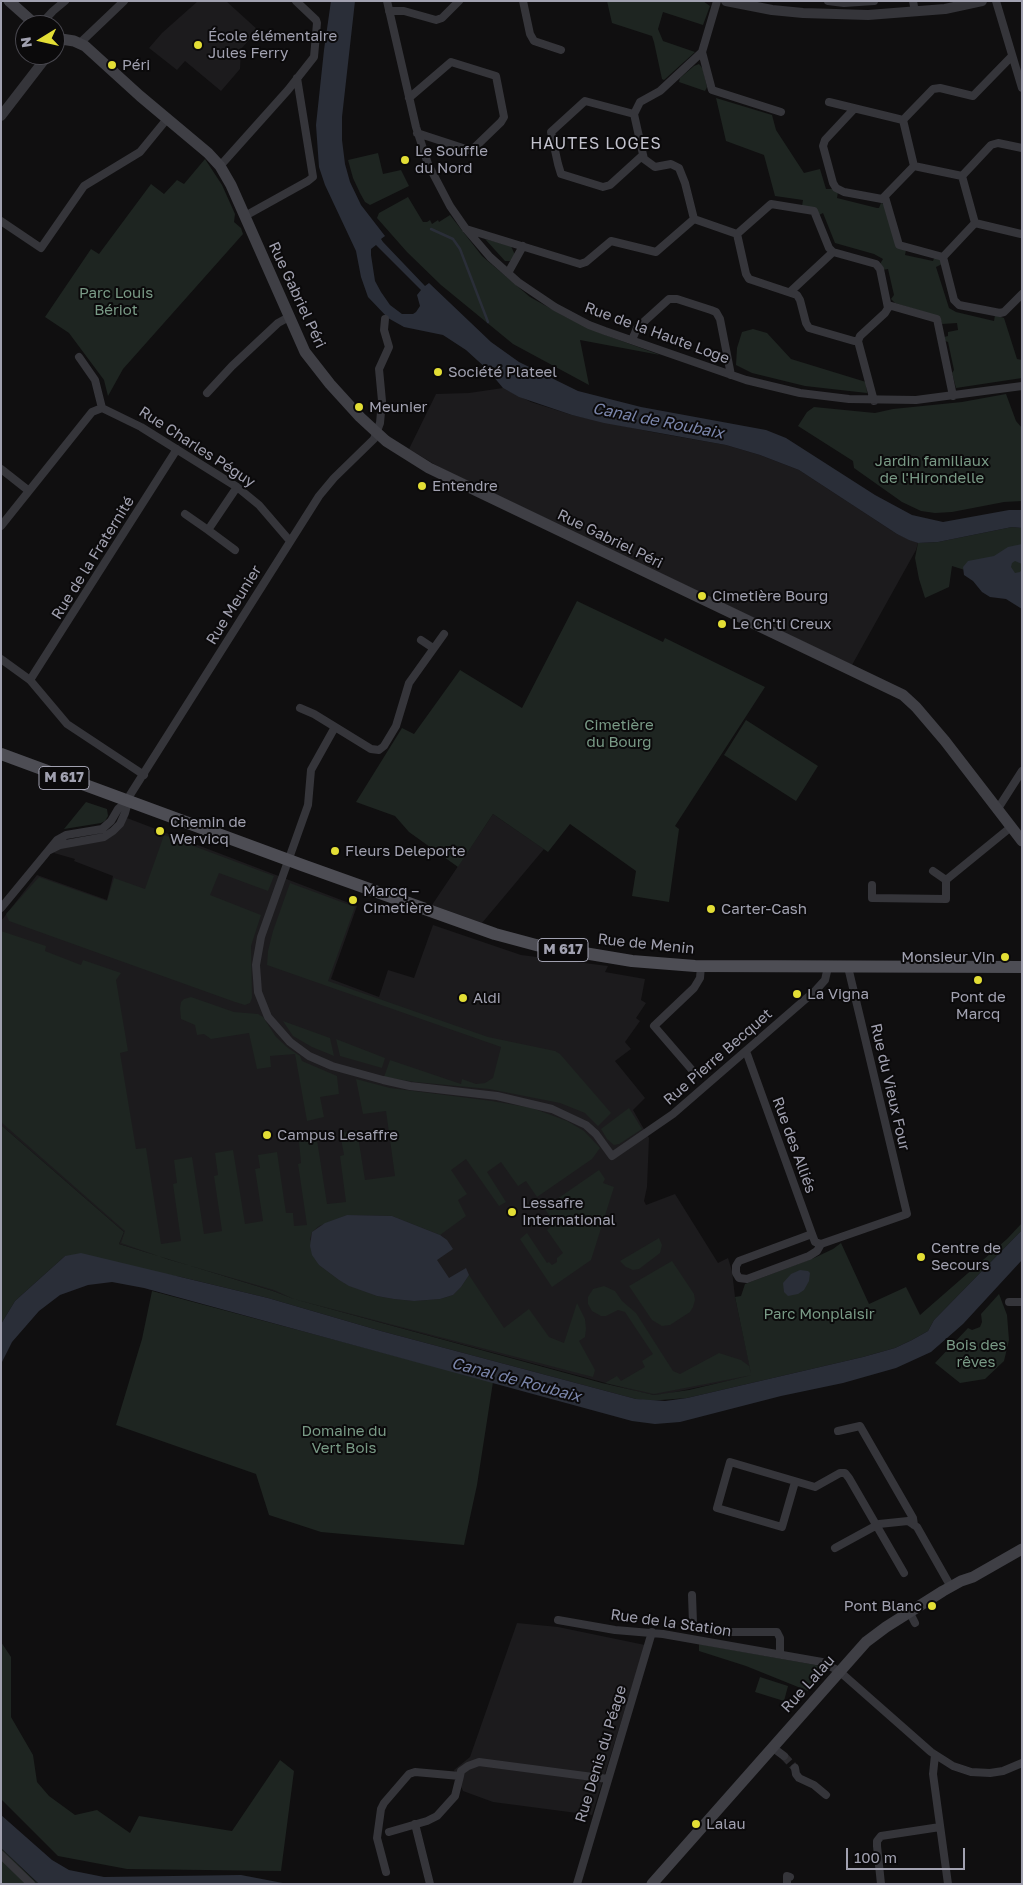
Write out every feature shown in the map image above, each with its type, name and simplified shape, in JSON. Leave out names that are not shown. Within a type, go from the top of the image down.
[{"type":"main road","points":[[12,2],[26,15]]},
{"type":"main road","name":"Rue Gabriel Péri","points":[[65,42],[80,43],[208,153],[220,166],[229,180],[302,345],[318,370],[377,433],[395,448],[429,468],[818,656],[906,704],[1022,841]]},
{"type":"main road","name":"Rue de Menin","points":[[1,754],[125,806]]},
{"type":"main road","name":"Rue de Menin","points":[[1,761],[287,863],[522,942],[550,948],[701,970],[827,970],[1022,974]]},
{"type":"main road","name":"Rue de Menin","points":[[849,971],[1022,968]]},
{"type":"main road","name":"Rue Lalau","points":[[652,1884],[839,1671],[872,1637],[912,1618],[951,1587],[1022,1549]]},
{"type":"street","points":[[49,15],[65,1]]},
{"type":"street","points":[[80,43],[124,1]]},
{"type":"street","points":[[220,166],[298,78],[314,57],[318,26],[316,20],[296,1]]},
{"type":"street","name":"Rue de la Haute Loge","points":[[387,1],[417,132],[432,170],[450,206],[466,229],[490,257],[531,292],[567,314],[589,325],[731,375],[800,393],[874,401],[916,400],[1022,386]]},
{"type":"street","points":[[389,11],[404,10],[436,20],[442,18],[459,1]]},
{"type":"street","points":[[523,1],[531,38],[534,41],[561,50]]},
{"type":"street","points":[[694,219],[685,183],[679,168],[671,164],[655,167],[644,159],[634,114],[640,102],[660,91],[702,52],[717,1]]},
{"type":"street","points":[[726,1],[772,10],[868,16],[951,8],[982,1]]},
{"type":"street","points":[[828,1],[844,3],[874,1]]},
{"type":"street","points":[[914,1],[915,12]]},
{"type":"street","points":[[996,1],[1022,88]]},
{"type":"street","points":[[702,52],[712,90],[781,112]]},
{"type":"street","points":[[903,120],[934,89],[940,88],[969,96],[976,94],[1012,56]]},
{"type":"street","points":[[409,98],[451,62],[496,76],[504,117],[473,149],[468,150],[417,132]]},
{"type":"street","points":[[1,116],[40,65]]},
{"type":"street","points":[[245,216],[308,181],[313,176],[298,78]]},
{"type":"street","points":[[634,114],[585,101],[552,132],[558,164],[561,174],[603,187],[610,185],[643,155]]},
{"type":"street","points":[[829,102],[903,120]]},
{"type":"street","points":[[854,109],[824,142],[823,150],[836,188],[844,192],[878,200],[885,198],[914,166]]},
{"type":"street","points":[[1,221],[41,248],[84,186],[140,152],[167,119]]},
{"type":"street","points":[[903,120],[914,166]]},
{"type":"street","points":[[962,176],[992,144],[998,143],[1022,148]]},
{"type":"street","points":[[914,166],[962,176]]},
{"type":"street","points":[[962,176],[975,223]]},
{"type":"street","points":[[885,198],[899,245],[943,257]]},
{"type":"street","points":[[737,234],[771,204],[810,209],[816,212],[833,252],[878,265],[888,305],[885,313],[860,336],[858,341],[874,401]]},
{"type":"street","points":[[694,219],[737,234]]},
{"type":"street","points":[[466,229],[580,264],[586,262],[611,241],[656,252],[694,219]]},
{"type":"street","points":[[943,257],[975,223]]},
{"type":"street","points":[[975,223],[1022,234]]},
{"type":"street","points":[[737,234],[746,274],[750,280],[797,295],[809,328],[858,341]]},
{"type":"street","points":[[508,273],[523,246]]},
{"type":"street","points":[[790,292],[833,252]]},
{"type":"street","points":[[943,257],[954,300],[959,305],[1000,313],[1004,312],[1022,294]]},
{"type":"street","points":[[632,340],[637,328],[669,299],[677,299],[712,310],[716,312],[720,319],[731,375]]},
{"type":"street","points":[[888,305],[937,319],[953,396]]},
{"type":"street","points":[[207,393],[232,366],[278,323],[289,317]]},
{"type":"street","points":[[377,433],[382,401],[378,373],[389,347],[384,330],[385,319]]},
{"type":"street","points":[[1,526],[92,412],[102,408],[95,380],[79,357]]},
{"type":"street","name":"Rue Charles Péguy","points":[[102,408],[130,420],[237,487],[259,505],[290,541]]},
{"type":"street","name":"Rue Meunier","points":[[125,806],[290,541],[324,490],[372,442],[377,433]]},
{"type":"street","name":"Rue de la Fraternité","points":[[30,680],[177,449]]},
{"type":"street","points":[[1,469],[29,491]]},
{"type":"street","points":[[208,530],[237,487]]},
{"type":"street","points":[[185,514],[234,550]]},
{"type":"street","points":[[300,708],[336,727],[371,749],[381,749],[396,726],[410,683],[444,634]]},
{"type":"street","points":[[421,640],[433,648]]},
{"type":"street","points":[[1,659],[30,680],[67,724],[144,775]]},
{"type":"street","points":[[287,863],[309,802],[312,766],[336,727]]},
{"type":"street","points":[[997,810],[1022,771]]},
{"type":"street","points":[[1,908],[57,840],[63,836],[105,827],[125,806]]},
{"type":"street","points":[[946,880],[1011,827]]},
{"type":"street","name":"Rue Pierre Becquet","points":[[287,863],[261,937],[256,965],[257,984],[263,1006],[274,1025],[290,1042],[319,1060],[367,1077],[410,1086],[497,1096],[552,1109],[577,1120],[591,1129],[612,1156],[673,1114],[746,1051],[823,984],[827,970]]},
{"type":"street","points":[[933,871],[946,880]]},
{"type":"street","points":[[872,885],[872,898],[946,899],[946,880]]},
{"type":"street","points":[[692,1070],[654,1026],[694,988],[701,970]]},
{"type":"street","name":"Rue du Vieux Four","points":[[821,1244],[907,1214],[849,971]]},
{"type":"street","name":"Rue des Alliés","points":[[746,1051],[815,1242],[821,1244]]},
{"type":"street","points":[[812,1234],[739,1261],[736,1266],[736,1273],[739,1278],[747,1280],[809,1256],[821,1244]]},
{"type":"street","points":[[1010,1302],[1022,1302]]},
{"type":"street","points":[[838,1431],[860,1426],[913,1518],[914,1525],[951,1587]]},
{"type":"street","points":[[795,1482],[782,1527],[717,1508],[730,1462],[795,1482],[818,1486],[840,1473],[845,1473],[904,1573]]},
{"type":"street","points":[[835,1548],[876,1525],[904,1521],[914,1525]]},
{"type":"street","name":"Rue de la Station","points":[[692,1595],[693,1623],[696,1627],[718,1632],[777,1632],[780,1638],[780,1654]]},
{"type":"street","name":"Rue de la Station","points":[[558,1620],[615,1630],[652,1632],[822,1662],[839,1671],[935,1755],[956,1768],[981,1773],[1002,1771],[1022,1763]]},
{"type":"street","name":"Rue Denis du Péage","points":[[577,1884],[652,1632]]},
{"type":"street","points":[[772,1747],[784,1756]]},
{"type":"street","points":[[935,1755],[933,1774],[948,1884]]},
{"type":"street","points":[[389,1832],[430,1820],[451,1800],[457,1790],[460,1776],[468,1766],[479,1762],[608,1779]]},
{"type":"street","points":[[796,1768],[796,1774],[799,1778],[814,1785],[826,1795]]},
{"type":"street","points":[[386,1872],[377,1838],[380,1809],[384,1803],[405,1777],[412,1773],[460,1776]]},
{"type":"street","points":[[415,1824],[430,1884]]},
{"type":"street","points":[[880,1884],[877,1844],[881,1836],[940,1828]]},
{"type":"street","points":[[1,1855],[31,1884]]},
{"type":"shaded area","name":"École élémentaire Jules Ferry","points":[[198,1],[226,1],[258,30],[241,49],[240,69],[221,91],[185,61],[177,70],[149,48],[162,33]]},
{"type":"shaded area","points":[[503,388],[531,402],[572,415],[726,445],[760,455],[799,470],[897,534],[918,543],[916,550],[852,665],[439,467],[409,449],[436,394],[469,393]]},
{"type":"shaded area","points":[[493,814],[544,849],[482,923],[432,905]]},
{"type":"shaded area","points":[[127,818],[357,906],[331,979],[379,997],[388,970],[414,978],[433,925],[521,955],[608,966],[605,972],[645,979],[641,1000],[646,1003],[636,1018],[640,1021],[625,1042],[631,1049],[615,1061],[645,1098],[633,1110],[649,1138],[647,1187],[644,1201],[646,1205],[675,1194],[718,1263],[728,1258],[752,1376],[666,1394],[654,1395],[639,1392],[293,1299],[273,1291],[119,1244],[124,1232],[1,1125],[1,921],[37,875],[107,900],[113,876],[74,861],[75,859],[54,853],[56,848],[102,840]]},
{"type":"shaded area","points":[[517,1623],[558,1627],[645,1645],[592,1815],[493,1802],[463,1791],[454,1770],[470,1757]]},
{"type":"green space","points":[[607,1],[703,1],[710,6],[703,25],[663,12],[658,29],[663,41],[695,52],[664,80],[662,79],[652,36],[612,23]]},
{"type":"green space","points":[[699,64],[703,69],[707,87],[705,91],[679,82],[680,78]]},
{"type":"green space","points":[[716,98],[772,115],[776,130],[804,173],[820,169],[826,189],[833,189],[838,192],[837,198],[877,208],[879,208],[881,203],[884,204],[898,248],[906,250],[905,255],[933,261],[935,256],[939,258],[942,264],[936,267],[949,308],[956,312],[994,321],[995,315],[1004,318],[1017,359],[1022,360],[1022,378],[956,388],[948,342],[945,341],[944,337],[948,336],[948,332],[958,330],[957,323],[942,324],[940,317],[895,303],[891,299],[894,295],[888,269],[882,270],[880,264],[883,259],[874,254],[835,243],[823,213],[819,215],[802,206],[803,200],[775,196],[764,155],[726,141]]},
{"type":"green space","points":[[378,153],[383,174],[401,170],[409,186],[370,205],[365,202],[360,193],[348,160]]},
{"type":"green space","name":"Parc Louis Bériot","points":[[205,159],[222,185],[235,214],[234,222],[241,228],[243,234],[123,369],[108,396],[104,380],[69,333],[45,317],[91,249],[99,254],[151,184],[164,194],[177,180],[184,184]]},
{"type":"green space","points":[[408,197],[423,222],[430,220],[432,224],[450,215],[482,256],[530,297],[600,333],[660,355],[580,340],[589,385],[513,344],[441,285],[407,252],[377,218],[379,213]]},
{"type":"green space","points":[[485,239],[511,246],[515,255],[510,261],[505,261]]},
{"type":"green space","points":[[753,329],[767,333],[791,359],[866,382],[867,393],[805,386],[752,373],[736,365],[737,348],[742,332]]},
{"type":"green space","name":"Jardin familiaux de l'Hirondelle","points":[[1006,394],[1016,421],[1022,428],[1022,501],[1004,502],[952,512],[935,513],[921,511],[902,502],[854,468],[853,461],[798,426],[807,412],[814,407],[875,413],[893,409],[962,402]]},
{"type":"green space","points":[[1012,527],[1022,528],[1022,588],[952,566],[949,587],[925,598],[915,558],[918,543],[938,542]]},
{"type":"green space","name":"Cimetière du Bourg","points":[[577,601],[663,642],[665,638],[765,687],[675,826],[679,829],[669,902],[632,896],[636,871],[570,824],[548,852],[493,814],[458,867],[409,832],[395,816],[356,802],[402,728],[414,734],[460,670],[522,708]]},
{"type":"green space","points":[[746,720],[818,766],[796,801],[724,755]]},
{"type":"green space","points":[[86,802],[107,809],[108,816],[105,821],[64,829]]},
{"type":"green space","points":[[164,835],[274,876],[268,891],[219,873],[210,895],[261,915],[251,946],[252,998],[250,1003],[245,1005],[235,1002],[9,921],[6,914],[39,877],[107,901],[114,878],[145,889]]},
{"type":"green space","points":[[290,883],[355,907],[328,981],[488,1037],[555,1051],[560,1054],[611,1113],[598,1126],[585,1113],[560,1103],[489,1089],[384,1077],[390,1060],[461,1084],[462,1079],[476,1084],[485,1083],[493,1078],[501,1047],[267,965],[273,931]]},
{"type":"green space","points":[[1,931],[46,946],[45,951],[81,965],[83,960],[121,973],[116,980],[128,1051],[120,1053],[136,1149],[146,1148],[161,1244],[181,1241],[173,1184],[177,1183],[174,1160],[192,1157],[204,1234],[222,1231],[214,1176],[218,1175],[215,1153],[233,1150],[245,1224],[263,1221],[255,1169],[260,1168],[258,1155],[277,1152],[286,1213],[293,1213],[294,1226],[307,1225],[298,1164],[301,1163],[299,1142],[317,1140],[327,1204],[346,1202],[340,1156],[344,1155],[340,1133],[357,1130],[365,1180],[395,1176],[386,1111],[363,1114],[356,1079],[390,1088],[532,1108],[567,1121],[584,1131],[600,1148],[592,1159],[537,1197],[526,1181],[518,1186],[501,1162],[487,1172],[506,1202],[499,1206],[466,1159],[451,1170],[467,1194],[458,1200],[466,1216],[440,1235],[392,1216],[347,1215],[319,1226],[312,1232],[310,1239],[319,1265],[350,1286],[377,1296],[394,1299],[414,1301],[440,1299],[453,1295],[469,1275],[504,1328],[529,1309],[549,1337],[564,1343],[577,1303],[585,1319],[586,1329],[585,1337],[579,1341],[595,1370],[593,1377],[294,1299],[274,1290],[167,1259],[121,1243],[125,1231],[1,1122]]},
{"type":"green space","points":[[191,997],[234,1012],[258,1014],[263,1017],[276,1037],[300,1056],[302,1061],[337,1076],[339,1094],[320,1097],[324,1117],[307,1121],[295,1054],[270,1056],[271,1067],[257,1069],[249,1033],[211,1039],[204,1034],[197,1035],[195,1025],[181,1019],[181,1002]]},
{"type":"green space","points":[[283,1021],[330,1038],[334,1056],[312,1047],[293,1036]]},
{"type":"green space","points":[[336,1039],[385,1058],[382,1068],[340,1056]]},
{"type":"green space","points":[[629,1108],[642,1129],[619,1144],[614,1145],[607,1139],[601,1129]]},
{"type":"green space","name":"Parc Monplaisir","points":[[1,1125],[124,1232],[119,1244],[294,1299],[602,1383],[654,1395],[689,1390],[752,1375],[654,1394],[605,1383],[617,1376],[621,1381],[645,1367],[642,1361],[653,1354],[625,1312],[618,1310],[606,1316],[601,1316],[592,1311],[588,1304],[588,1297],[593,1289],[604,1286],[615,1291],[622,1301],[636,1313],[673,1371],[680,1374],[719,1353],[741,1360],[749,1366],[751,1374],[735,1297],[741,1296],[745,1284],[814,1258],[841,1243],[869,1304],[906,1287],[920,1315],[1007,1239],[1022,1223],[1022,1230],[934,1320],[928,1331],[895,1348],[687,1398],[649,1401],[381,1331],[268,1298],[181,1277],[65,1256],[15,1301],[1,1324]]},
{"type":"green space","points":[[599,1170],[605,1179],[603,1183],[614,1187],[591,1260],[552,1287],[520,1239],[527,1233],[547,1263],[549,1262],[552,1265],[557,1262],[557,1258],[563,1253],[547,1230],[555,1223],[544,1208]]},
{"type":"green space","points":[[659,1238],[662,1245],[660,1253],[639,1269],[633,1270],[626,1267],[620,1261]]},
{"type":"green space","points":[[672,1261],[694,1294],[695,1300],[690,1312],[670,1325],[662,1326],[652,1320],[629,1286]]},
{"type":"green space","name":"Domaine du Vert Bois","points":[[152,1291],[493,1382],[477,1485],[464,1545],[321,1532],[269,1515],[256,1474],[116,1425],[142,1339]]},
{"type":"green space","name":"Bois des rêves","points":[[999,1294],[1007,1315],[1009,1340],[1004,1361],[985,1379],[960,1383],[935,1363],[968,1328],[972,1330],[980,1327],[982,1322],[981,1314]]},
{"type":"green space","points":[[1,1642],[11,1657],[11,1717],[33,1755],[37,1782],[49,1796],[75,1815],[97,1810],[130,1833],[139,1816],[232,1831],[280,1760],[294,1771],[281,1871],[127,1869],[58,1856],[1,1799]]},
{"type":"green space","points":[[699,1644],[816,1665],[822,1668],[823,1673],[808,1691],[746,1666],[699,1651]]},
{"type":"green space","points":[[760,1677],[788,1686],[784,1701],[755,1692]]},
{"type":"green space","points":[[1,1848],[35,1881],[39,1884],[1,1884]]},
{"type":"water","name":"Canal de Roubaix","points":[[331,1],[355,1],[342,117],[342,140],[345,164],[350,182],[361,205],[385,236],[381,239],[383,242],[425,286],[429,283],[491,342],[519,362],[578,391],[641,407],[766,430],[786,438],[875,495],[912,515],[943,522],[1009,510],[1022,510],[1022,528],[1012,527],[938,542],[918,543],[897,534],[799,470],[760,455],[726,445],[604,423],[572,415],[519,397],[503,388],[488,370],[466,350],[443,335],[404,327],[388,318],[368,297],[361,277],[356,251],[325,185],[319,167],[316,125]],"holes":[[[376,245],[421,290],[417,295],[420,306],[413,314],[402,314],[390,305],[375,281],[371,249]]]},
{"type":"water","points":[[1022,544],[1022,564],[1015,561],[1011,567],[1015,573],[1020,572],[1022,569],[1022,609],[1006,599],[990,597],[964,575],[963,567],[968,561],[994,556],[1008,547]]},
{"type":"water","points":[[347,1215],[392,1216],[440,1235],[447,1240],[453,1249],[437,1260],[449,1278],[466,1268],[469,1275],[453,1295],[440,1299],[414,1301],[394,1299],[377,1296],[349,1286],[319,1265],[312,1255],[310,1246],[312,1232],[325,1223]]},
{"type":"water","name":"Canal de Roubaix","points":[[1022,1230],[1022,1260],[963,1324],[931,1352],[896,1368],[843,1383],[781,1396],[680,1422],[655,1424],[632,1421],[144,1288],[112,1282],[88,1285],[60,1295],[39,1311],[12,1342],[1,1364],[1,1324],[15,1301],[65,1256],[81,1253],[268,1298],[381,1331],[636,1399],[665,1401],[687,1398],[863,1357],[895,1348],[912,1340],[928,1331],[934,1320]]},
{"type":"water","points":[[800,1270],[810,1273],[809,1281],[804,1290],[798,1294],[788,1296],[784,1292],[783,1283],[791,1274]]},
{"type":"water","points":[[1,1815],[52,1860],[69,1870],[104,1877],[241,1875],[288,1884],[39,1884],[1,1848]]},
{"type":"waterway","points":[[431,229],[453,239],[460,249],[488,322]]},
{"type":"tunnel","points":[[784,1756],[795,1768]]},
{"type":"place","name":"École élémentaire Jules Ferry","points":[[198,45]]},
{"type":"place","name":"Péri","points":[[112,65]]},
{"type":"place","name":"Le Souffle du Nord","points":[[405,160]]},
{"type":"place","name":"Société Plateel","points":[[438,372]]},
{"type":"place","name":"Meunier","points":[[359,407]]},
{"type":"place","name":"Entendre","points":[[422,486]]},
{"type":"place","name":"Cimetière Bourg","points":[[702,596]]},
{"type":"place","name":"Le Ch'ti Creux","points":[[722,624]]},
{"type":"place","name":"Chemin de Wervicq","points":[[160,831]]},
{"type":"place","name":"Fleurs Deleporte","points":[[335,851]]},
{"type":"place","name":"Marcq – Cimetière","points":[[353,900]]},
{"type":"place","name":"Carter-Cash","points":[[711,909]]},
{"type":"place","name":"Monsieur Vin","points":[[1005,957]]},
{"type":"place","name":"Pont de Marcq","points":[[978,980]]},
{"type":"place","name":"La Vigna","points":[[797,994]]},
{"type":"place","name":"Aldi","points":[[463,998]]},
{"type":"place","name":"Campus Lesaffre","points":[[267,1135]]},
{"type":"place","name":"Lessafre International","points":[[512,1212]]},
{"type":"place","name":"Centre de Secours","points":[[921,1257]]},
{"type":"place","name":"Pont Blanc","points":[[932,1606]]},
{"type":"place","name":"Lalau","points":[[696,1824]]},
{"type":"district","name":"HAUTES LOGES","points":[[596,144]]}]
